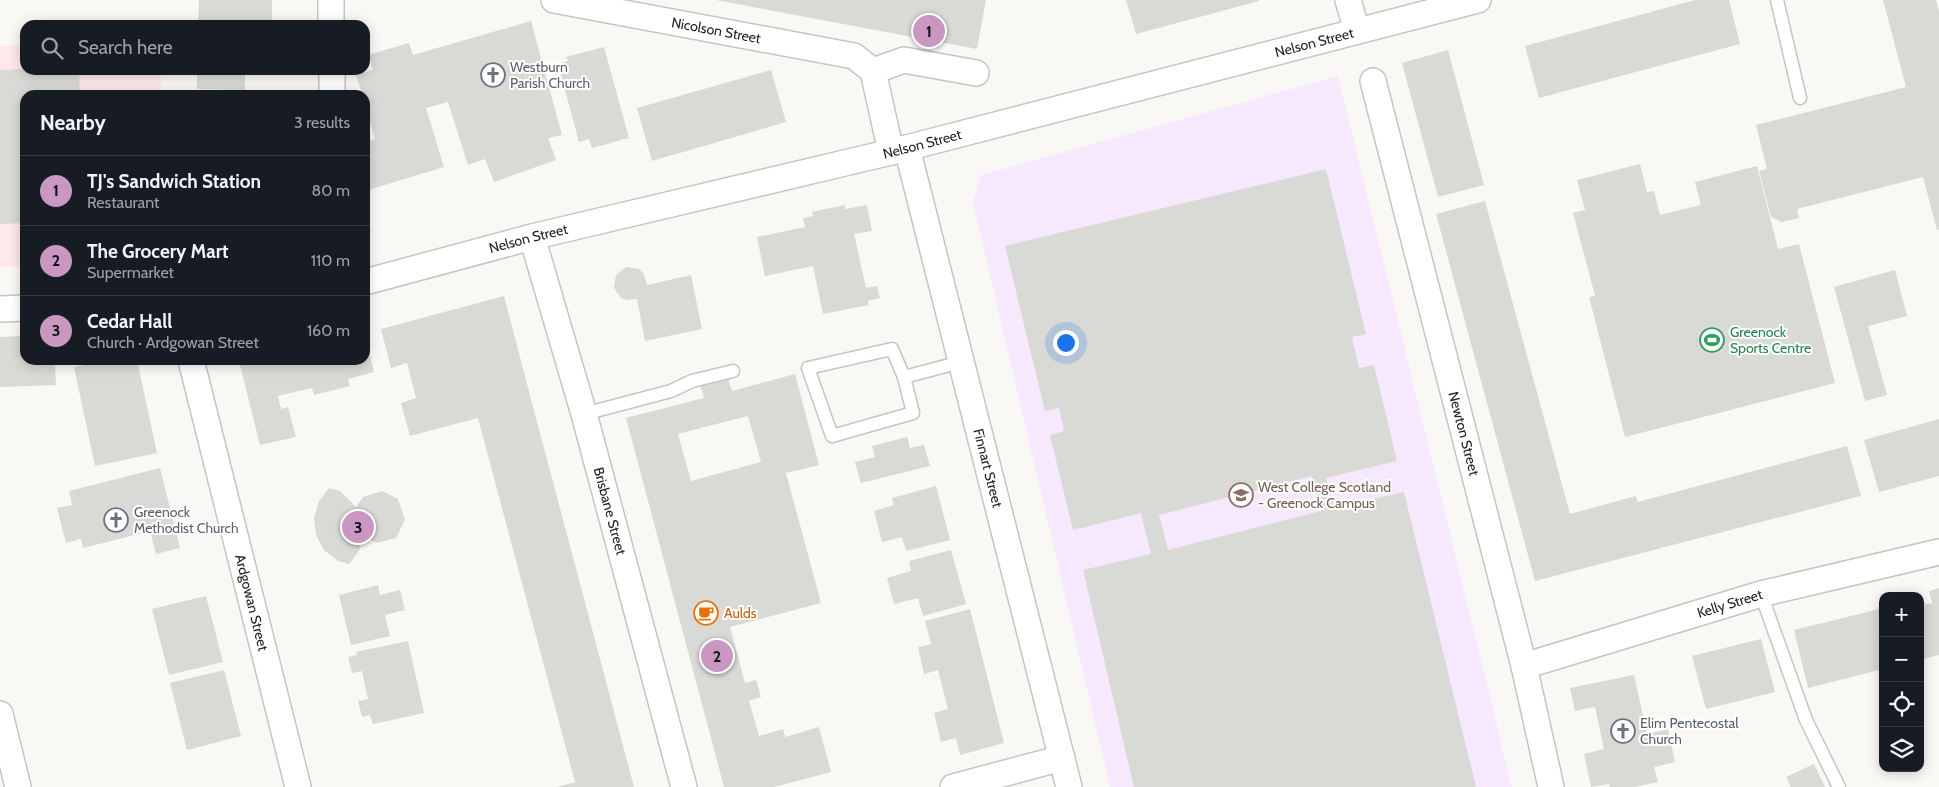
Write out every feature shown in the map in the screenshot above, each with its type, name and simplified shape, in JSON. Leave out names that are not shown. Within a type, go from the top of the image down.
[{"type":"street","points":[[331,0],[331,20]]},
{"type":"street","name":"Nicolson Street","points":[[554,0],[854,56],[873,71]]},
{"type":"street","points":[[1348,0],[1357,31]]},
{"type":"street","name":"Nelson Street","points":[[370,281],[532,237],[899,150],[1478,0]]},
{"type":"street","points":[[899,150],[873,71],[904,60],[976,73]]},
{"type":"street","points":[[332,75],[332,90]]},
{"type":"street","name":"Newton Street","points":[[1373,81],[1524,666],[1551,787]]},
{"type":"street","name":"Finnart Street","points":[[899,150],[961,362],[1069,787]]},
{"type":"street","name":"Brisbane Street","points":[[532,237],[584,414],[684,787]]},
{"type":"street","points":[[0,308],[20,308]]},
{"type":"street","name":"Ardgowan Street","points":[[192,365],[298,787]]},
{"type":"street","name":"Kelly Street","points":[[1524,666],[1761,594],[1939,552]]},
{"type":"street","points":[[0,714],[18,787]]},
{"type":"street","points":[[953,787],[1062,758]]},
{"type":"lane","points":[[1777,0],[1800,98]]},
{"type":"lane","points":[[892,349],[904,376],[913,413],[832,436],[808,368],[892,349]]},
{"type":"lane","points":[[904,376],[961,362]]},
{"type":"lane","points":[[584,414],[671,391],[692,381],[733,371]]},
{"type":"lane","points":[[1761,594],[1806,720],[1839,787]]},
{"type":"shaded area","points":[[20,44],[20,75],[160,75],[162,90],[20,90],[20,266],[0,267],[0,46]]},
{"type":"shaded area","name":"West College Scotland - Greenock Campus","points":[[1338,76],[1512,787],[1110,787],[973,203],[981,175]]},
{"type":"building","points":[[199,0],[272,0],[272,20],[198,20]]},
{"type":"building","points":[[716,0],[986,0],[977,49]]},
{"type":"building","points":[[1126,0],[1259,0],[1259,1],[1136,34]]},
{"type":"building","points":[[1695,0],[1729,0],[1740,44],[1539,98],[1525,46]]},
{"type":"building","points":[[1883,0],[1936,0],[1939,12],[1939,230],[1937,230],[1923,177],[1797,209],[1799,218],[1782,222],[1771,217],[1759,171],[1767,169],[1756,125],[1906,87]]},
{"type":"building","name":"Westburn Parish Church","points":[[531,21],[562,135],[548,138],[556,160],[494,182],[485,159],[468,165],[448,102],[426,108],[444,167],[370,189],[370,140],[375,139],[370,122],[370,90],[360,90],[356,75],[370,75],[370,71],[373,70],[370,54],[409,43],[413,55]]},
{"type":"building","points":[[604,47],[629,138],[592,148],[589,139],[579,142],[558,64],[568,61],[566,57]]},
{"type":"building","points":[[1448,50],[1484,185],[1438,197],[1402,63]]},
{"type":"building","points":[[20,69],[20,75],[79,75],[80,90],[20,90],[20,223],[0,224],[0,70]]},
{"type":"building","points":[[771,70],[786,122],[652,161],[637,108]]},
{"type":"building","points":[[197,75],[245,75],[245,90],[197,89]]},
{"type":"building","name":"Greenock Sports Centre","points":[[1640,164],[1647,192],[1654,191],[1660,215],[1701,205],[1695,182],[1757,166],[1778,249],[1799,244],[1835,383],[1625,437],[1589,297],[1595,296],[1573,213],[1585,210],[1577,180]]},
{"type":"building","name":"West College Scotland - Greenock Campus","points":[[1326,169],[1366,334],[1352,337],[1359,368],[1374,365],[1397,461],[1326,478],[1334,508],[1404,492],[1476,787],[1134,787],[1083,570],[1151,554],[1141,513],[1073,530],[1050,435],[1064,431],[1059,408],[1045,411],[1005,246]],"holes":[[[1312,476],[1321,511],[1168,550],[1159,515]]]},
{"type":"building","points":[[1485,201],[1570,514],[1636,496],[1638,502],[1847,446],[1861,496],[1535,581],[1436,214]]},
{"type":"building","points":[[845,205],[845,209],[867,205],[872,231],[854,234],[866,288],[877,286],[880,298],[868,301],[869,305],[823,314],[813,266],[765,276],[757,237],[805,227],[803,218],[813,216],[812,212]]},
{"type":"building","points":[[626,267],[639,269],[644,274],[647,285],[691,275],[702,329],[645,341],[637,299],[627,300],[621,298],[614,288],[616,275]]},
{"type":"building","points":[[1895,270],[1907,316],[1868,326],[1887,395],[1865,401],[1834,287]]},
{"type":"building","points":[[504,296],[634,787],[557,787],[575,782],[478,418],[410,436],[401,403],[416,398],[407,363],[391,368],[381,329]]},
{"type":"building","points":[[20,336],[20,365],[55,365],[56,385],[0,387],[0,337]]},
{"type":"building","points":[[370,356],[374,372],[348,379],[350,386],[314,395],[312,388],[278,396],[281,409],[288,407],[296,437],[260,445],[240,365],[370,365]]},
{"type":"building","points":[[85,365],[138,365],[157,453],[95,466],[74,367]]},
{"type":"building","points":[[795,374],[819,465],[786,473],[821,603],[730,627],[745,683],[756,680],[761,697],[749,701],[759,736],[783,729],[785,737],[819,727],[831,772],[774,787],[724,787],[626,418],[704,398],[700,385],[728,378],[732,391]],"holes":[[[748,416],[761,462],[691,481],[678,434]]]},
{"type":"building","points":[[1939,419],[1939,476],[1879,492],[1864,440]]},
{"type":"building","points":[[907,437],[910,448],[924,445],[930,466],[861,483],[855,462],[875,457],[872,446]]},
{"type":"building","name":"Greenock Methodist Church","points":[[160,468],[180,548],[156,554],[150,531],[83,548],[81,539],[66,543],[57,508],[72,505],[69,491]]},
{"type":"building","points":[[936,486],[950,540],[906,551],[902,537],[882,542],[874,511],[894,505],[892,498]]},
{"type":"building","points":[[329,488],[340,491],[356,507],[363,497],[382,491],[398,499],[405,520],[396,538],[377,543],[363,537],[359,551],[349,564],[338,561],[324,550],[316,535],[314,518],[319,501]]},
{"type":"building","points":[[951,550],[966,604],[923,616],[918,598],[894,604],[887,578],[911,571],[909,561]]},
{"type":"building","points":[[378,585],[380,595],[400,590],[405,610],[385,615],[390,636],[351,645],[339,595]]},
{"type":"building","points":[[1939,588],[1939,655],[1924,659],[1924,605],[1932,603],[1929,591]]},
{"type":"building","points":[[206,596],[223,662],[169,675],[152,609]]},
{"type":"building","points":[[970,609],[1004,743],[960,755],[956,738],[941,742],[934,713],[948,709],[938,670],[924,674],[918,647],[931,644],[925,621]]},
{"type":"building","points":[[1879,609],[1879,670],[1808,688],[1794,630]]},
{"type":"building","points":[[1761,639],[1775,692],[1706,709],[1692,656]]},
{"type":"building","points":[[408,641],[424,713],[373,724],[370,715],[362,717],[358,701],[368,699],[362,671],[352,673],[348,657],[357,655],[356,652]]},
{"type":"building","points":[[224,670],[241,736],[187,750],[170,683]]},
{"type":"building","name":"Elim Pentecostal Church","points":[[1634,675],[1647,734],[1668,729],[1675,762],[1654,767],[1658,782],[1635,787],[1610,787],[1609,784],[1591,787],[1584,754],[1604,749],[1595,707],[1575,711],[1570,688]]},
{"type":"building","points":[[1814,764],[1825,787],[1791,787],[1786,777]]},
{"type":"place","name":"TJ's Sandwich Station","points":[[929,31]]},
{"type":"place","name":"Westburn Parish Church","points":[[493,75]]},
{"type":"place","name":"Greenock Sports Centre","points":[[1712,340]]},
{"type":"place","name":"West College Scotland - Greenock Campus","points":[[1241,495]]},
{"type":"place","name":"Greenock Methodist Church","points":[[116,520]]},
{"type":"place","name":"Cedar Hall","points":[[358,527]]},
{"type":"place","name":"Aulds","points":[[706,613]]},
{"type":"place","name":"The Grocery Mart","points":[[717,656]]},
{"type":"place","name":"Elim Pentecostal Church","points":[[1623,731]]}]
